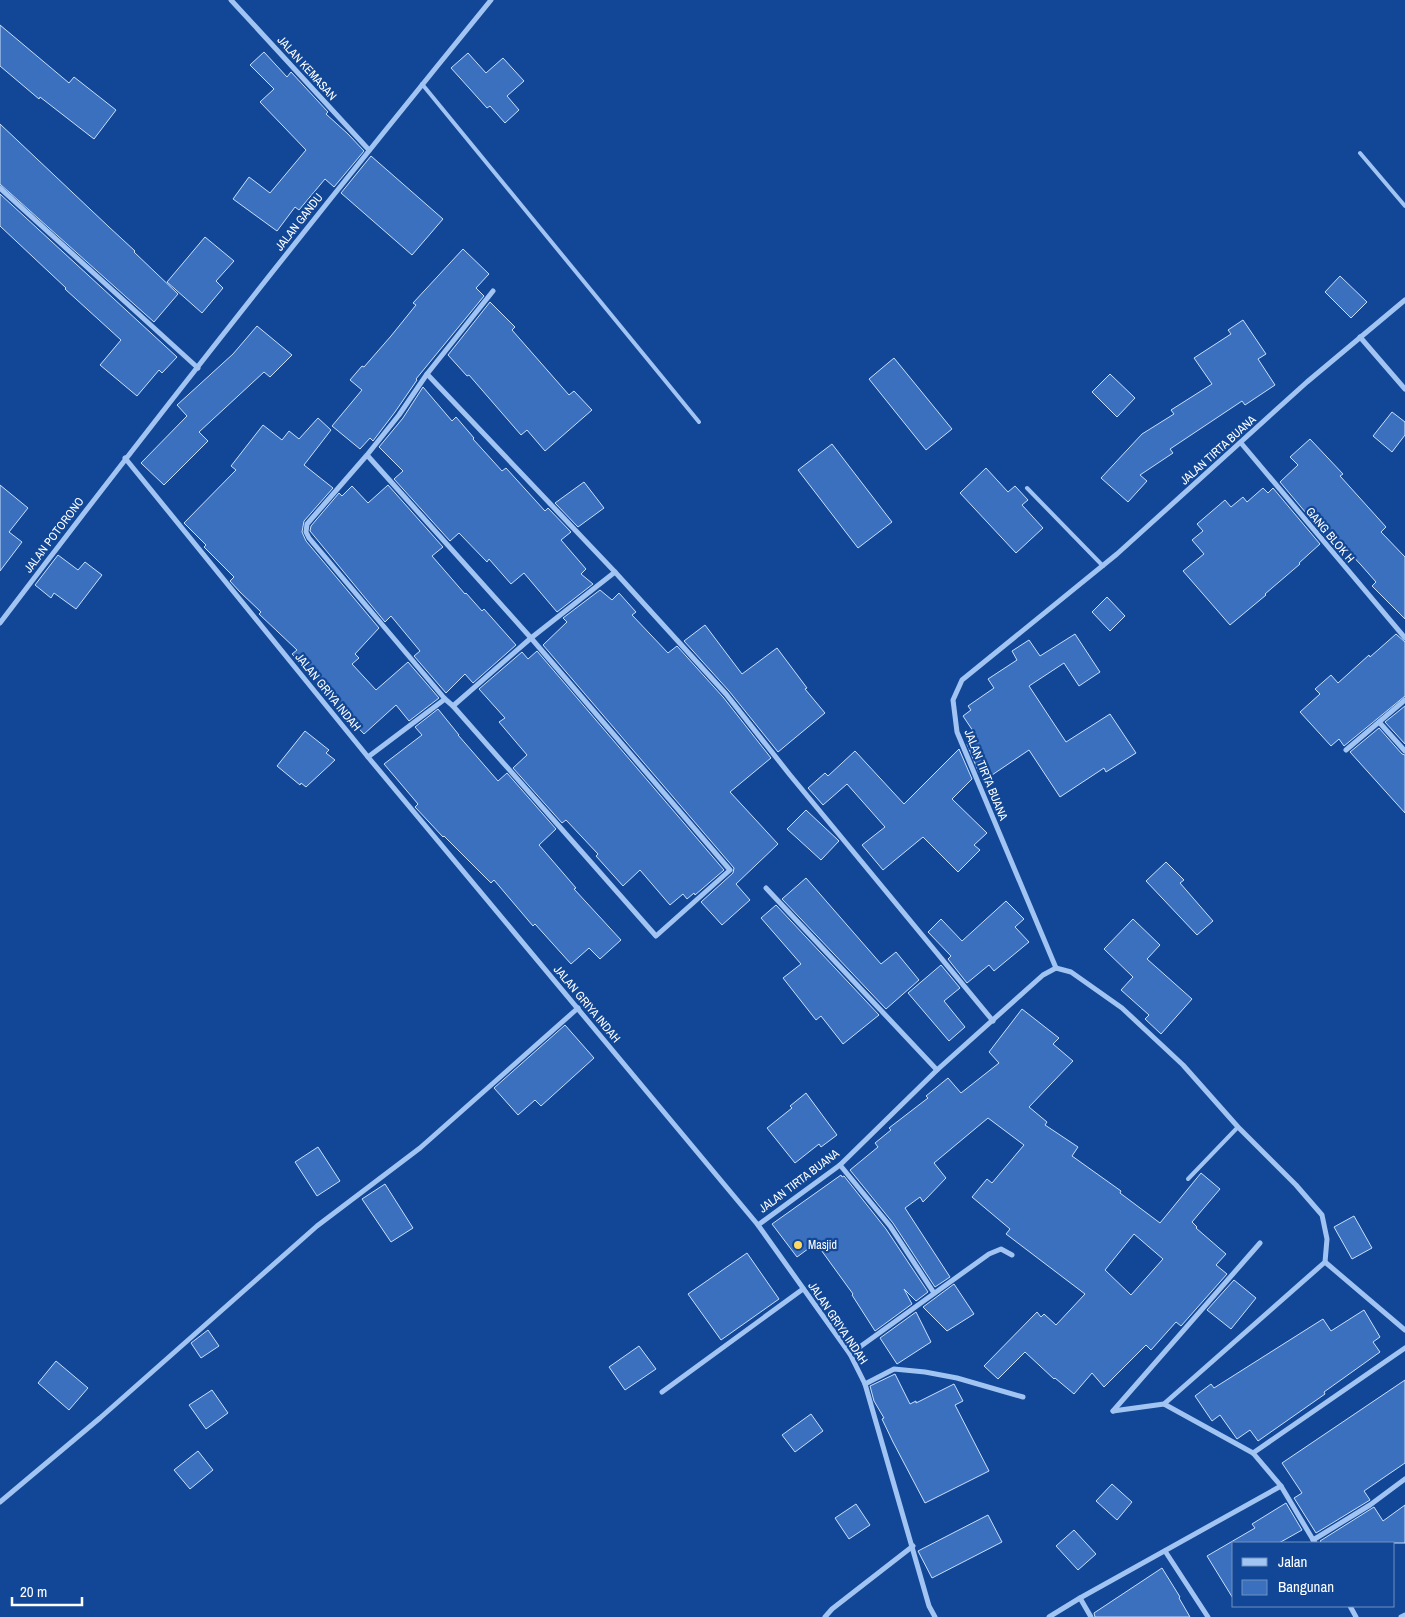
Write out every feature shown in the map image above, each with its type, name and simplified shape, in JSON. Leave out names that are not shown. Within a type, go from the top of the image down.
[{"type":"street","name":"JALAN KEMASAN","points":[[231,0],[369,150]]},
{"type":"street","name":"JALAN GANDU","points":[[125,458],[369,150],[491,0]]},
{"type":"street","points":[[0,188],[198,368]]},
{"type":"street","points":[[367,455],[531,638],[730,870],[656,936],[445,699],[309,538],[306,532],[307,524],[399,415],[427,374],[493,291]]},
{"type":"street","name":"JALAN TIRTA BUANA","points":[[758,1224],[840,1165],[937,1070],[1043,975],[1056,968],[956,732],[953,700],[962,680],[1103,566],[1307,382],[1405,300]]},
{"type":"street","points":[[1360,337],[1405,389]]},
{"type":"street","points":[[427,374],[615,572],[726,694],[796,783],[993,1021]]},
{"type":"street","name":"GANG BLOK H","points":[[1241,443],[1405,638]]},
{"type":"street","name":"JALAN POTORONO","points":[[0,623],[125,458]]},
{"type":"street","name":"JALAN GRIYA INDAH","points":[[125,458],[368,757],[758,1224],[850,1354],[865,1384],[929,1606],[935,1617]]},
{"type":"street","points":[[453,706],[531,638],[615,572]]},
{"type":"street","points":[[368,757],[445,699]]},
{"type":"street","points":[[1346,750],[1405,700]]},
{"type":"street","points":[[1379,722],[1405,751]]},
{"type":"street","points":[[766,888],[937,1070]]},
{"type":"street","points":[[1056,968],[1071,972],[1122,1008],[1183,1064],[1238,1127],[1296,1185],[1322,1215],[1327,1239],[1326,1262],[1164,1404],[1113,1411],[1260,1243]]},
{"type":"street","points":[[0,1502],[100,1418],[317,1226],[420,1148],[578,1008]]},
{"type":"street","points":[[840,1165],[890,1226],[934,1293]]},
{"type":"street","points":[[850,1354],[989,1254],[1001,1250],[1012,1256]]},
{"type":"street","points":[[1326,1262],[1405,1330]]},
{"type":"street","points":[[662,1392],[803,1288]]},
{"type":"street","points":[[1253,1453],[1405,1348]]},
{"type":"street","points":[[865,1384],[894,1368],[957,1378],[1023,1397]]},
{"type":"street","points":[[1164,1404],[1253,1453],[1281,1486],[1314,1542],[1405,1479]]},
{"type":"street","points":[[1049,1617],[1281,1486]]},
{"type":"street","points":[[825,1617],[913,1546]]},
{"type":"street","points":[[1165,1550],[1208,1617]]},
{"type":"street","points":[[1080,1598],[1091,1617]]},
{"type":"lane","points":[[422,84],[699,422]]},
{"type":"lane","points":[[1360,153],[1405,206]]},
{"type":"lane","points":[[1027,488],[1103,566]]},
{"type":"lane","points":[[1188,1179],[1238,1127]]},
{"type":"building","points":[[0,25],[69,83],[74,77],[116,110],[94,139],[40,97],[39,99],[0,66]]},
{"type":"building","points":[[264,52],[287,77],[291,72],[328,112],[326,114],[364,151],[334,187],[325,179],[299,210],[295,207],[277,231],[233,199],[249,177],[270,193],[306,150],[260,102],[274,89],[250,65]]},
{"type":"building","points":[[468,53],[486,73],[503,58],[524,81],[507,96],[519,110],[505,123],[490,106],[487,108],[451,68]]},
{"type":"building","points":[[0,124],[178,294],[154,322],[0,184]]},
{"type":"building","points":[[371,156],[443,219],[412,255],[341,193]]},
{"type":"building","points":[[0,194],[177,357],[162,373],[159,370],[137,396],[100,365],[121,340],[0,226]]},
{"type":"building","points":[[205,237],[234,261],[216,281],[223,288],[202,313],[167,282]]},
{"type":"building","points":[[463,249],[489,274],[476,288],[484,296],[416,379],[395,412],[373,441],[370,438],[360,449],[332,426],[362,390],[350,380],[391,336],[416,305],[413,303]]},
{"type":"building","points":[[1340,276],[1367,302],[1351,318],[1325,292]]},
{"type":"building","points":[[490,302],[515,327],[512,330],[569,395],[574,391],[592,410],[545,451],[527,430],[521,435],[469,375],[467,376],[448,355]]},
{"type":"building","points":[[1243,320],[1266,354],[1258,359],[1275,385],[1245,405],[1242,401],[1170,449],[1173,453],[1140,475],[1147,481],[1128,502],[1101,478],[1142,434],[1174,414],[1171,410],[1212,384],[1194,358],[1231,334],[1228,330]]},
{"type":"building","points":[[257,326],[292,355],[270,377],[264,372],[199,432],[208,441],[164,485],[141,463],[187,416],[177,405],[233,354]]},
{"type":"building","points":[[894,358],[952,429],[926,450],[869,379]]},
{"type":"building","points":[[1110,374],[1135,398],[1117,417],[1092,392]]},
{"type":"building","points":[[423,387],[452,421],[456,417],[502,471],[506,468],[545,511],[548,508],[571,532],[561,540],[586,569],[581,574],[593,584],[557,612],[524,573],[511,584],[489,559],[487,562],[459,533],[450,541],[394,479],[403,471],[379,447],[403,418]]},
{"type":"building","points":[[1392,412],[1405,422],[1405,435],[1392,452],[1373,436]]},
{"type":"building","points":[[318,418],[331,430],[304,465],[333,488],[304,521],[302,532],[306,541],[379,628],[355,654],[359,658],[352,664],[376,690],[408,662],[439,698],[409,721],[396,705],[364,734],[330,698],[332,696],[292,654],[297,650],[259,614],[261,612],[230,581],[234,577],[204,547],[206,545],[184,523],[236,470],[231,466],[263,425],[282,440],[289,431],[299,439]]},
{"type":"building","points":[[1310,439],[1343,474],[1340,476],[1386,527],[1381,532],[1405,557],[1405,619],[1372,586],[1376,582],[1361,565],[1332,534],[1327,538],[1280,482],[1298,465],[1290,457]]},
{"type":"building","points":[[832,444],[892,522],[858,548],[798,470]]},
{"type":"building","points":[[986,468],[1008,492],[1015,486],[1028,500],[1022,505],[1043,528],[1016,553],[960,493]]},
{"type":"building","points":[[584,482],[604,508],[578,527],[555,503]]},
{"type":"building","points":[[0,485],[28,508],[9,532],[22,542],[0,571]]},
{"type":"building","points":[[388,485],[443,547],[432,556],[465,594],[482,611],[484,609],[516,645],[473,683],[465,674],[446,693],[414,656],[420,651],[391,616],[385,622],[310,531],[311,526],[339,493],[342,496],[352,486],[368,503]]},
{"type":"building","points":[[1263,488],[1268,493],[1273,488],[1320,544],[1266,595],[1230,625],[1183,571],[1204,554],[1192,540],[1203,531],[1197,524],[1225,500],[1231,507],[1243,497],[1247,502]]},
{"type":"building","points":[[58,555],[78,570],[85,562],[102,575],[76,609],[54,593],[51,598],[35,585]]},
{"type":"building","points":[[600,590],[612,600],[619,593],[636,612],[632,615],[668,653],[677,646],[723,697],[771,758],[730,792],[778,844],[736,884],[750,900],[722,925],[701,902],[733,873],[734,868],[543,645],[567,622],[563,618]]},
{"type":"building","points":[[1107,597],[1125,616],[1110,631],[1092,612]]},
{"type":"building","points":[[705,625],[742,674],[777,648],[807,688],[805,689],[825,713],[778,752],[729,691],[684,641]]},
{"type":"building","points":[[1075,634],[1100,672],[1079,686],[1064,663],[1029,686],[1066,742],[1110,714],[1136,753],[1106,772],[1104,768],[1060,797],[1029,750],[992,775],[985,766],[979,773],[967,744],[977,737],[963,716],[971,710],[968,706],[994,688],[988,679],[1017,660],[1012,651],[1029,640],[1040,656]]},
{"type":"building","points":[[1396,634],[1405,642],[1405,696],[1344,746],[1339,739],[1331,746],[1300,712],[1320,694],[1315,689],[1331,675],[1338,683]]},
{"type":"building","points":[[537,651],[724,870],[695,895],[694,893],[687,899],[683,894],[670,905],[640,870],[623,886],[596,856],[598,854],[566,820],[562,823],[513,768],[527,755],[499,722],[505,718],[479,689],[522,652],[528,659]]},
{"type":"building","points":[[1405,706],[1405,744],[1385,722]]},
{"type":"building","points":[[438,709],[498,781],[507,773],[556,829],[539,845],[576,888],[574,889],[621,940],[600,959],[589,948],[571,964],[535,924],[533,926],[494,880],[491,883],[443,837],[415,807],[418,804],[384,764],[422,735],[415,727]]},
{"type":"building","points":[[1379,728],[1405,755],[1405,813],[1350,752]]},
{"type":"building","points":[[305,731],[329,750],[326,753],[335,760],[306,787],[301,783],[300,785],[277,766]]},
{"type":"building","points":[[959,749],[972,779],[952,799],[987,833],[974,845],[980,850],[958,872],[923,837],[883,870],[862,845],[885,827],[847,784],[823,805],[808,788],[825,773],[828,776],[855,751],[904,804]]},
{"type":"building","points":[[806,810],[839,841],[821,860],[787,829]]},
{"type":"building","points":[[1166,862],[1184,880],[1180,883],[1213,921],[1197,935],[1146,881]]},
{"type":"building","points":[[806,878],[881,964],[896,952],[919,980],[886,1009],[782,899]]},
{"type":"building","points":[[1006,901],[1024,919],[1015,927],[1029,942],[994,971],[989,965],[967,983],[948,959],[951,956],[928,932],[941,919],[962,941]]},
{"type":"building","points":[[776,905],[879,1015],[843,1044],[821,1016],[816,1020],[783,978],[801,964],[761,918]]},
{"type":"building","points":[[1133,919],[1160,945],[1147,959],[1192,999],[1161,1034],[1145,1019],[1149,1015],[1121,990],[1133,977],[1104,949]]},
{"type":"building","points":[[941,965],[960,988],[944,1001],[965,1027],[949,1041],[908,993]]},
{"type":"building","points":[[1022,1009],[1059,1038],[1053,1044],[1073,1061],[1029,1107],[1047,1122],[1045,1125],[1078,1147],[1072,1156],[1121,1191],[1120,1193],[1160,1223],[1201,1173],[1220,1189],[1192,1222],[1196,1228],[1226,1254],[1216,1265],[1227,1274],[1181,1326],[1176,1322],[1151,1350],[1146,1345],[1104,1387],[1092,1373],[1074,1394],[1054,1379],[1025,1352],[998,1379],[984,1366],[1037,1312],[1041,1317],[1044,1314],[1056,1325],[1085,1294],[1006,1234],[1010,1229],[972,1197],[987,1179],[992,1183],[1024,1145],[988,1118],[934,1163],[946,1178],[923,1202],[920,1197],[905,1208],[950,1277],[935,1287],[893,1223],[850,1170],[878,1147],[875,1143],[891,1130],[889,1128],[928,1098],[926,1096],[948,1078],[961,1093],[999,1063],[989,1052]],"holes":[[[1134,1234],[1163,1259],[1131,1295],[1105,1270]]]},
{"type":"building","points":[[565,1025],[594,1058],[541,1106],[535,1100],[518,1115],[494,1088]]},
{"type":"building","points":[[806,1093],[837,1135],[821,1147],[819,1144],[795,1163],[767,1128],[792,1108],[790,1106]]},
{"type":"building","points":[[318,1147],[340,1181],[317,1196],[295,1162]]},
{"type":"building","points":[[841,1175],[842,1177],[844,1176],[886,1229],[928,1292],[916,1301],[904,1289],[912,1304],[875,1331],[853,1294],[816,1243],[797,1257],[772,1224]]},
{"type":"building","points":[[385,1184],[413,1228],[391,1242],[362,1199]]},
{"type":"building","points":[[1354,1216],[1372,1248],[1352,1259],[1334,1227]]},
{"type":"building","points":[[747,1253],[779,1299],[721,1340],[688,1294]]},
{"type":"building","points":[[1234,1280],[1256,1298],[1231,1329],[1207,1310]]},
{"type":"building","points":[[954,1284],[974,1314],[947,1331],[923,1307]]},
{"type":"building","points":[[1364,1310],[1380,1337],[1373,1342],[1380,1352],[1324,1392],[1325,1394],[1258,1441],[1250,1430],[1237,1439],[1220,1415],[1212,1421],[1195,1396],[1211,1384],[1214,1388],[1323,1319],[1331,1331]]},
{"type":"building","points":[[916,1312],[931,1342],[897,1364],[880,1338]]},
{"type":"building","points":[[208,1330],[219,1346],[201,1358],[191,1343]]},
{"type":"building","points":[[639,1346],[656,1369],[625,1390],[609,1367]]},
{"type":"building","points":[[56,1361],[88,1388],[69,1410],[38,1383]]},
{"type":"building","points":[[895,1374],[910,1404],[916,1401],[916,1403],[954,1384],[963,1401],[955,1405],[989,1471],[925,1503],[882,1419],[884,1418],[874,1401],[870,1386]]},
{"type":"building","points":[[1405,1380],[1405,1463],[1364,1491],[1370,1500],[1316,1533],[1294,1498],[1302,1493],[1282,1463]]},
{"type":"building","points":[[212,1390],[228,1413],[206,1429],[189,1405]]},
{"type":"building","points":[[811,1414],[823,1431],[795,1452],[782,1435]]},
{"type":"building","points":[[198,1451],[213,1470],[190,1489],[174,1470]]},
{"type":"building","points":[[1112,1484],[1132,1502],[1117,1520],[1096,1501]]},
{"type":"building","points":[[1286,1503],[1302,1530],[1281,1542],[1232,1542],[1232,1597],[1207,1556],[1255,1528],[1252,1524]]},
{"type":"building","points":[[856,1504],[870,1525],[849,1539],[835,1518]]},
{"type":"building","points":[[1405,1505],[1405,1543],[1320,1541],[1374,1507],[1383,1521]]},
{"type":"building","points":[[988,1515],[1002,1542],[932,1578],[918,1551]]},
{"type":"building","points":[[1074,1530],[1096,1554],[1078,1570],[1056,1546]]},
{"type":"building","points":[[1162,1568],[1190,1617],[1095,1617],[1094,1613]]},
{"type":"place","name":"Masjid","points":[[798,1245]]}]
